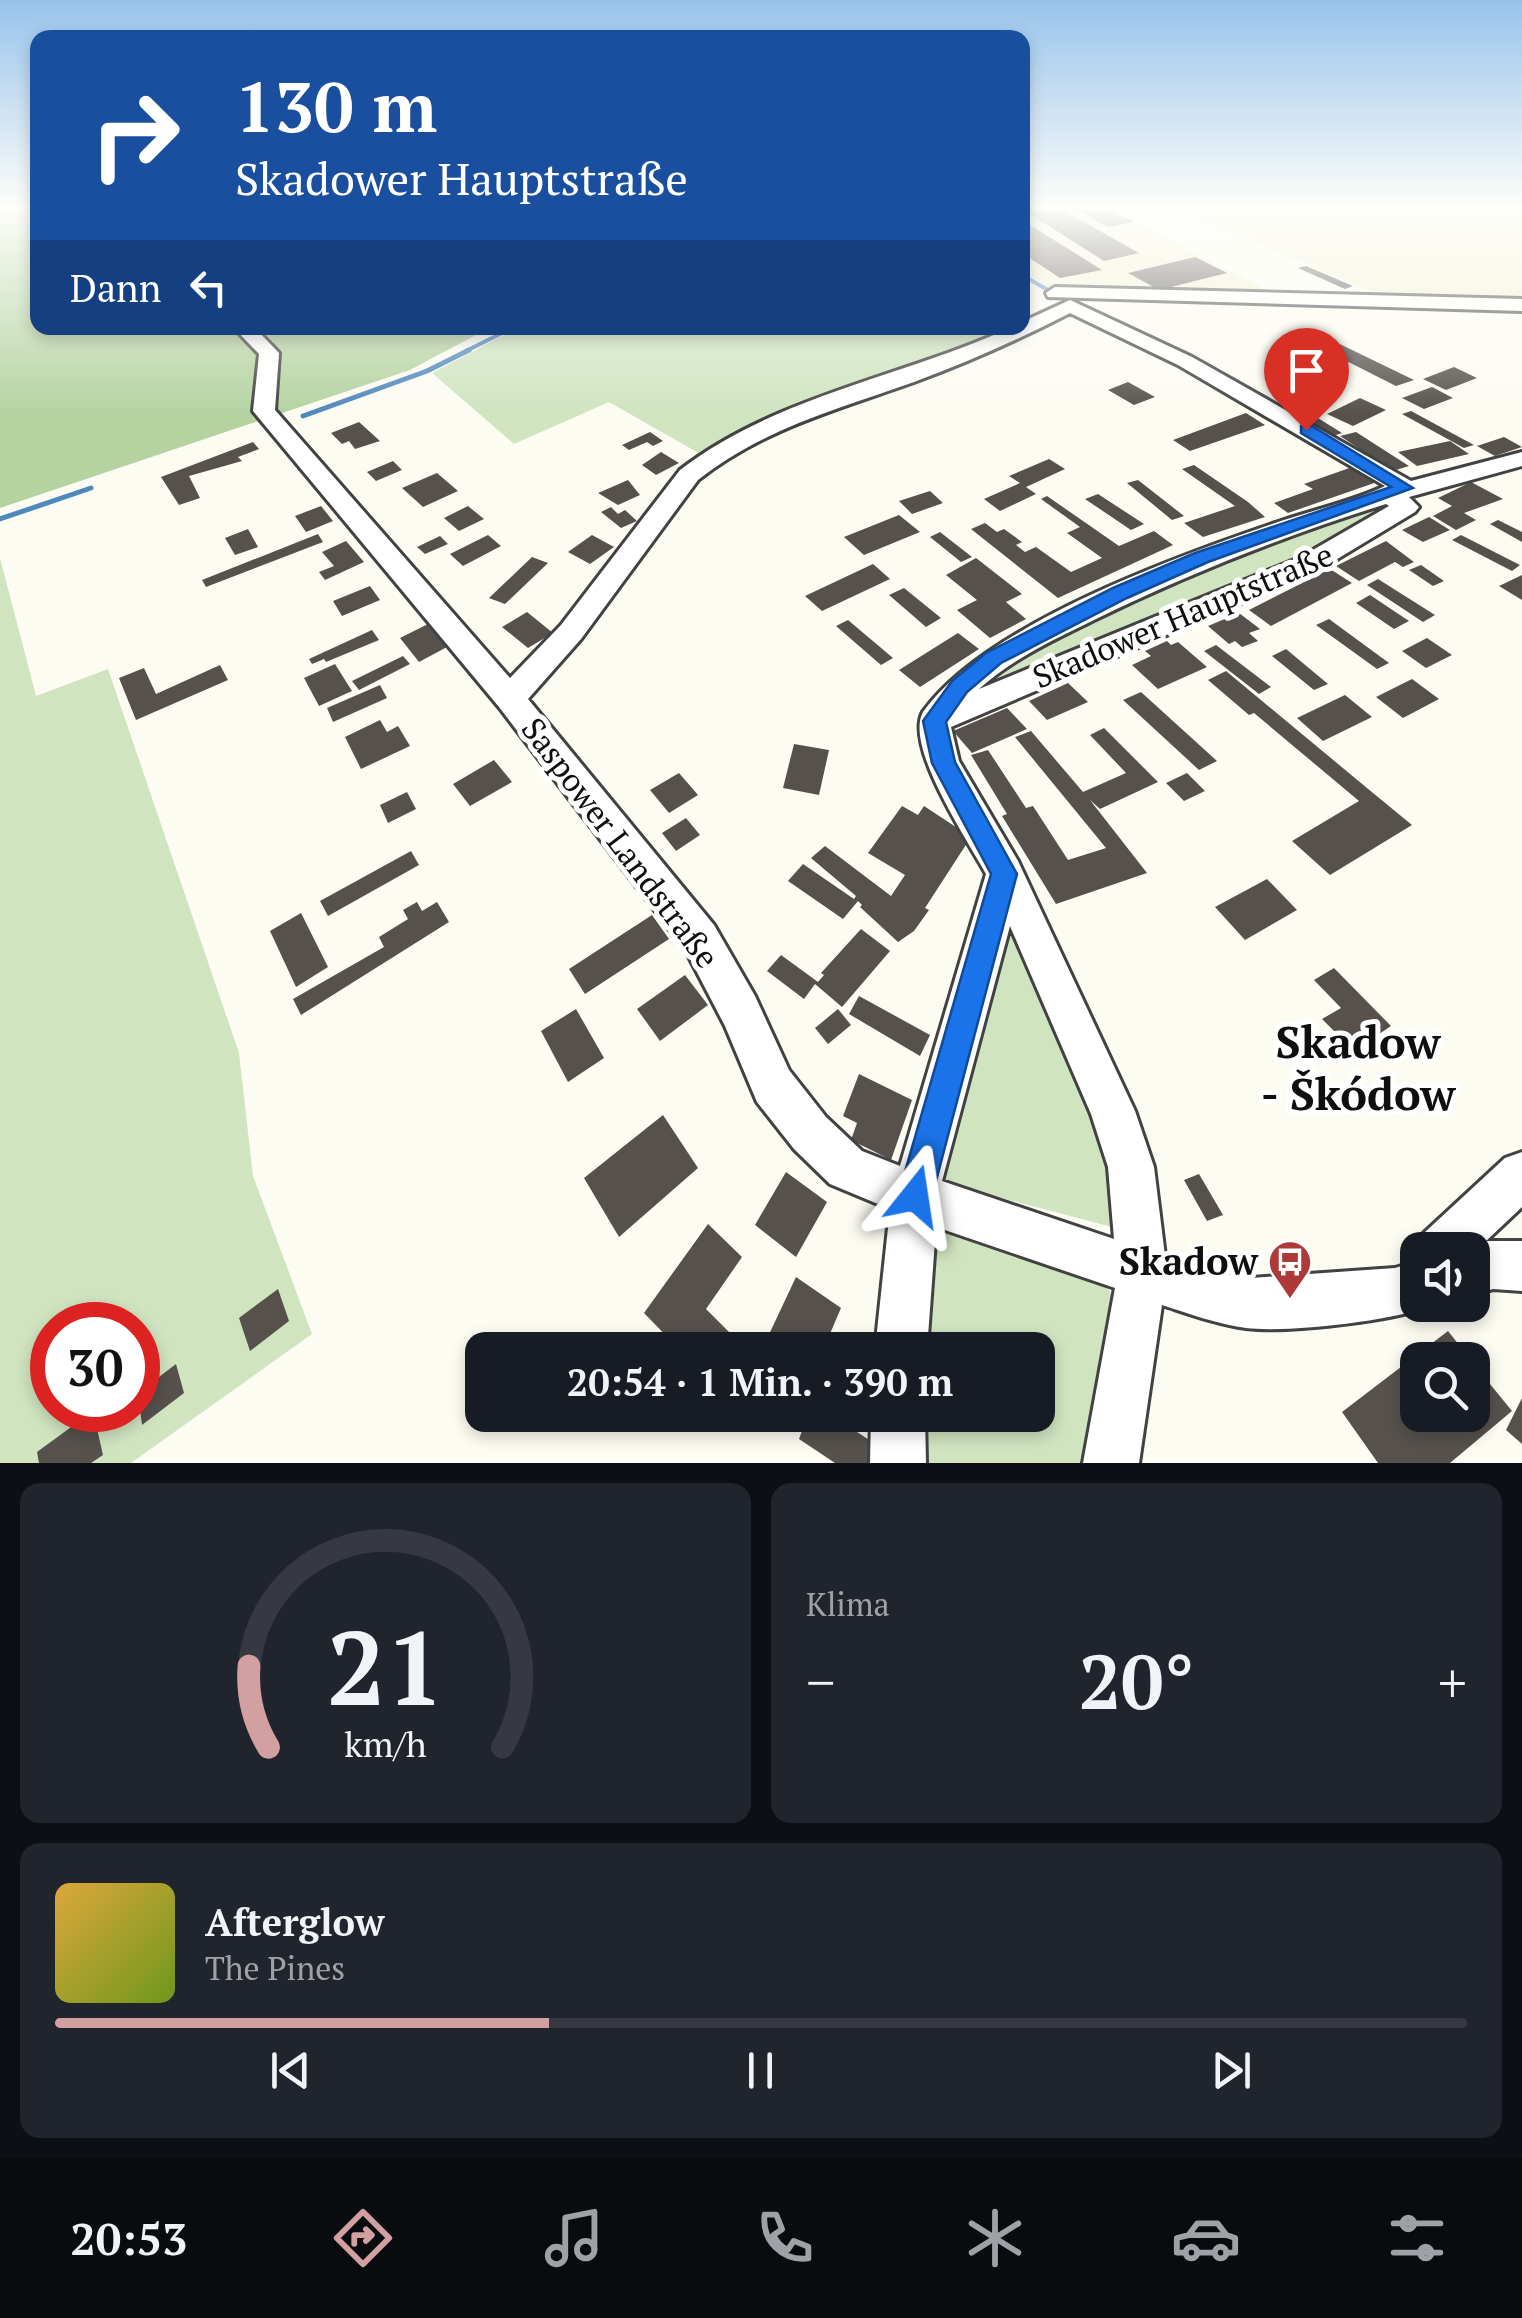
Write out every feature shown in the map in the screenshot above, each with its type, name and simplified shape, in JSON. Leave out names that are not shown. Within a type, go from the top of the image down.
[{"type":"street","points":[[1396,491],[1185,360],[1053,298],[1055,292],[1522,305]]},
{"type":"street","points":[[1030,326],[1070,306]]},
{"type":"street","name":"Saspower Landstraße","points":[[251,335],[269,353],[264,411],[510,699],[700,938],[740,1011],[774,1086],[810,1133],[846,1168],[915,1196],[1210,1296],[1252,1303],[1400,1285]]},
{"type":"street","points":[[510,699],[571,632],[690,475],[705,461],[776,425],[1012,335]]},
{"type":"street","name":"Skadower Hauptstraße","points":[[934,721],[959,687],[993,658],[1201,557],[1396,491],[1522,459]]},
{"type":"street","name":"Skadower Hauptstraße","points":[[934,721],[1342,548],[1406,508],[1396,491]]},
{"type":"street","points":[[1068,621],[1102,652]]},
{"type":"street","points":[[934,721],[943,763],[1004,874],[1114,1111],[1132,1167],[1142,1275],[1111,1463]]},
{"type":"street","points":[[903,1332],[915,1196],[1004,874]]},
{"type":"street","points":[[1460,1232],[1522,1175]]},
{"type":"street","points":[[1490,1265],[1522,1266]]},
{"type":"street","points":[[898,1432],[898,1463]]},
{"type":"green space","points":[[0,277],[30,277],[30,335],[476,335],[410,370],[0,508]]},
{"type":"green space","points":[[1033,277],[1242,277],[1280,297],[1054,291]]},
{"type":"green space","points":[[1337,277],[1522,277],[1522,302],[1393,301]]},
{"type":"green space","points":[[504,335],[992,335],[767,420],[702,455],[609,402],[514,444],[432,373]]},
{"type":"green space","points":[[1391,504],[1395,508],[1336,543],[973,691],[1006,665],[1217,560]]},
{"type":"green space","points":[[0,558],[36,696],[108,669],[239,1053],[253,1176],[312,1334],[131,1463],[0,1463]]},
{"type":"green space","points":[[1008,916],[1091,1100],[1113,1169],[1112,1227],[933,1180]]},
{"type":"green space","points":[[930,1227],[1084,1268],[1110,1291],[1115,1314],[1089,1463],[913,1463],[914,1432],[1055,1432],[1055,1332],[919,1332]]},
{"type":"building","points":[[1136,277],[1210,277],[1159,290]]},
{"type":"building","points":[[1319,277],[1332,277],[1353,286],[1345,289]]},
{"type":"building","points":[[1317,333],[1414,380],[1396,386],[1301,338]]},
{"type":"building","points":[[1454,367],[1477,378],[1446,390],[1423,379]]},
{"type":"building","points":[[1128,382],[1155,397],[1134,405],[1108,390]]},
{"type":"building","points":[[1432,387],[1453,398],[1424,409],[1402,398]]},
{"type":"building","points":[[1360,398],[1386,410],[1353,426],[1327,414]]},
{"type":"building","points":[[1305,410],[1342,433],[1330,437],[1293,414]]},
{"type":"building","points":[[1411,411],[1474,445],[1464,448],[1402,414]]},
{"type":"building","points":[[1246,413],[1265,425],[1190,451],[1173,440]]},
{"type":"building","points":[[359,422],[380,441],[355,449],[349,441],[342,444],[331,433]]},
{"type":"building","points":[[650,432],[663,441],[653,446],[647,442],[629,450],[622,445]]},
{"type":"building","points":[[1356,432],[1409,466],[1393,471],[1340,436]]},
{"type":"building","points":[[1504,437],[1522,447],[1495,456],[1477,446]]},
{"type":"building","points":[[1450,441],[1469,454],[1417,466],[1398,452]]},
{"type":"building","points":[[253,442],[259,449],[238,457],[242,461],[189,476],[200,498],[179,505],[161,477]]},
{"type":"building","points":[[661,452],[679,463],[656,475],[642,465]]},
{"type":"building","points":[[1049,459],[1065,469],[1026,487],[1036,494],[1000,511],[984,499],[1020,483],[1009,476]]},
{"type":"building","points":[[393,461],[402,470],[376,481],[367,472]]},
{"type":"building","points":[[1194,465],[1265,517],[1203,537],[1184,523],[1235,506],[1182,469]]},
{"type":"building","points":[[1355,466],[1380,481],[1288,513],[1274,503],[1313,489],[1304,484]]},
{"type":"building","points":[[437,473],[458,491],[423,507],[402,488]]},
{"type":"building","points":[[628,480],[640,495],[618,505],[598,493]]},
{"type":"building","points":[[1138,480],[1184,516],[1172,520],[1127,483]]},
{"type":"building","points":[[1471,482],[1503,499],[1464,513],[1476,520],[1456,530],[1433,516],[1452,506],[1438,498]]},
{"type":"building","points":[[930,491],[943,503],[912,514],[899,501]]},
{"type":"building","points":[[1098,494],[1144,524],[1131,530],[1085,499]]},
{"type":"building","points":[[1047,496],[1119,546],[1154,531],[1173,545],[1058,598],[971,529],[985,523],[997,532],[1004,529],[1022,542],[1016,545],[1025,552],[1036,547],[1071,572],[1102,558],[1067,533],[1080,527],[1041,499]]},
{"type":"building","points":[[321,506],[333,521],[306,532],[295,516]]},
{"type":"building","points":[[468,506],[484,519],[459,531],[444,518]]},
{"type":"building","points":[[611,507],[618,514],[625,510],[637,521],[621,528],[601,512]]},
{"type":"building","points":[[899,515],[920,532],[864,555],[844,537]]},
{"type":"building","points":[[1429,517],[1450,530],[1423,542],[1402,530]]},
{"type":"building","points":[[1498,520],[1522,532],[1522,542],[1490,524]]},
{"type":"building","points":[[248,529],[258,547],[235,555],[225,538]]},
{"type":"building","points":[[940,532],[972,557],[961,562],[930,537]]},
{"type":"building","points":[[318,534],[323,542],[206,587],[202,580]]},
{"type":"building","points":[[488,535],[501,546],[463,566],[450,554]]},
{"type":"building","points":[[592,535],[614,547],[590,564],[568,552]]},
{"type":"building","points":[[1461,535],[1520,565],[1512,571],[1452,540]]},
{"type":"building","points":[[440,536],[448,544],[425,554],[417,547]]},
{"type":"building","points":[[346,541],[364,562],[325,580],[319,572],[334,566],[322,552]]},
{"type":"building","points":[[1386,541],[1414,562],[1403,567],[1395,562],[1359,581],[1336,566]]},
{"type":"building","points":[[532,557],[548,563],[505,604],[489,598]]},
{"type":"building","points":[[976,558],[1022,594],[1006,602],[1026,619],[990,638],[957,610],[977,600],[946,575]]},
{"type":"building","points":[[873,564],[890,579],[822,611],[805,596]]},
{"type":"building","points":[[1421,565],[1444,581],[1433,586],[1409,570]]},
{"type":"building","points":[[1330,569],[1352,583],[1271,626],[1249,610]]},
{"type":"building","points":[[1522,575],[1522,600],[1499,586]]},
{"type":"building","points":[[1378,579],[1435,615],[1423,622],[1367,585]]},
{"type":"building","points":[[370,586],[380,600],[342,616],[333,601]]},
{"type":"building","points":[[904,588],[941,618],[926,627],[889,595]]},
{"type":"building","points":[[1370,595],[1409,621],[1394,629],[1356,603]]},
{"type":"building","points":[[527,612],[553,633],[528,648],[502,627]]},
{"type":"building","points":[[1239,613],[1260,629],[1249,633],[1258,641],[1242,647],[1235,641],[1229,644],[1208,626]]},
{"type":"building","points":[[1329,619],[1389,663],[1377,669],[1316,625]]},
{"type":"building","points":[[848,620],[893,658],[881,665],[836,626]]},
{"type":"building","points":[[428,624],[447,647],[419,662],[400,638]]},
{"type":"building","points":[[372,630],[379,640],[326,662],[324,659],[312,664],[309,659]]},
{"type":"building","points":[[958,633],[979,649],[920,687],[899,670]]},
{"type":"building","points":[[1427,638],[1452,655],[1426,668],[1402,651]]},
{"type":"building","points":[[1167,641],[1171,645],[1178,642],[1207,667],[1158,689],[1132,665],[1151,656],[1145,651]]},
{"type":"building","points":[[1216,645],[1271,687],[1259,694],[1204,651]]},
{"type":"building","points":[[1286,649],[1328,684],[1314,690],[1272,656]]},
{"type":"building","points":[[403,656],[410,664],[359,690],[352,681]]},
{"type":"building","points":[[335,664],[352,691],[319,706],[304,678]]},
{"type":"building","points":[[220,665],[228,680],[136,720],[119,678],[144,668],[156,694]]},
{"type":"building","points":[[1226,671],[1412,825],[1330,875],[1292,841],[1359,801],[1254,713],[1249,715],[1208,680]]},
{"type":"building","points":[[1412,679],[1439,699],[1403,718],[1376,697]]},
{"type":"building","points":[[1068,683],[1088,702],[1047,720],[1029,701]]},
{"type":"building","points":[[380,685],[387,698],[333,722],[327,708]]},
{"type":"building","points":[[1141,692],[1217,761],[1199,770],[1123,700]]},
{"type":"building","points":[[1345,695],[1372,717],[1323,741],[1297,718]]},
{"type":"building","points":[[1007,708],[1027,729],[972,753],[953,731]]},
{"type":"building","points":[[380,720],[387,732],[398,726],[410,746],[361,769],[345,737]]},
{"type":"building","points":[[1104,728],[1158,782],[1100,809],[1090,800],[1147,873],[1056,904],[1002,816],[1007,814],[971,755],[988,750],[1026,808],[1033,806],[1068,860],[1106,848],[1015,737],[1031,731],[1083,792],[1126,773],[1090,735]]},
{"type":"building","points":[[794,744],[829,750],[819,795],[783,788]]},
{"type":"building","points":[[494,760],[512,782],[470,806],[453,784]]},
{"type":"building","points":[[679,773],[698,795],[669,813],[650,790]]},
{"type":"building","points":[[1187,773],[1205,791],[1184,801],[1166,783]]},
{"type":"building","points":[[407,792],[416,809],[388,823],[380,805]]},
{"type":"building","points":[[902,806],[918,815],[924,806],[971,837],[925,908],[929,910],[914,931],[898,942],[858,901],[843,919],[788,881],[803,864],[854,899],[856,896],[811,858],[825,846],[891,896],[905,875],[868,853]]},
{"type":"building","points":[[686,818],[700,835],[676,851],[662,833]]},
{"type":"building","points":[[411,851],[419,865],[328,916],[320,901]]},
{"type":"building","points":[[1267,879],[1297,910],[1245,940],[1215,907]]},
{"type":"building","points":[[417,902],[422,911],[437,902],[449,922],[301,1015],[293,999],[384,947],[379,937],[408,919],[403,910]]},
{"type":"building","points":[[301,913],[328,967],[296,987],[270,931]]},
{"type":"building","points":[[652,915],[669,939],[585,994],[569,969]]},
{"type":"building","points":[[861,929],[890,951],[842,1007],[815,984],[804,999],[767,971],[781,955],[818,982],[824,975],[821,973]]},
{"type":"building","points":[[1334,968],[1391,1026],[1354,1051],[1322,1019],[1341,1008],[1314,980]]},
{"type":"building","points":[[685,975],[708,1005],[660,1041],[637,1009]]},
{"type":"building","points":[[859,996],[930,1035],[920,1056],[849,1014]]},
{"type":"building","points":[[576,1009],[604,1058],[568,1082],[541,1031]]},
{"type":"building","points":[[838,1009],[851,1025],[828,1044],[815,1028]]},
{"type":"building","points":[[859,1074],[912,1100],[891,1160],[851,1140],[857,1123],[843,1116]]},
{"type":"building","points":[[663,1115],[698,1168],[619,1237],[584,1178]]},
{"type":"building","points":[[786,1172],[827,1202],[796,1257],[755,1225]]},
{"type":"building","points":[[1199,1174],[1223,1215],[1207,1221],[1184,1180]]},
{"type":"building","points":[[708,1224],[742,1257],[706,1309],[729,1332],[662,1332],[644,1313]]},
{"type":"building","points":[[796,1277],[841,1308],[831,1332],[770,1332]]},
{"type":"building","points":[[278,1289],[289,1321],[250,1351],[239,1318]]},
{"type":"building","points":[[1448,1331],[1457,1342],[1434,1342]]},
{"type":"building","points":[[176,1364],[184,1393],[160,1411],[160,1376]]},
{"type":"building","points":[[1400,1368],[1400,1432],[1487,1432],[1450,1463],[1378,1463],[1342,1412]]},
{"type":"building","points":[[1490,1384],[1512,1411],[1490,1429]]},
{"type":"building","points":[[1522,1398],[1522,1444],[1506,1430]]},
{"type":"building","points":[[64,1432],[98,1432],[103,1455],[91,1463],[39,1463],[37,1452]]},
{"type":"building","points":[[802,1432],[857,1432],[880,1447],[875,1463],[835,1463],[799,1439]]},
{"type":"waterway","points":[[1030,280],[1048,290]]},
{"type":"waterway","points":[[1061,297],[1302,304]]},
{"type":"waterway","points":[[464,352],[498,335]]},
{"type":"waterway","points":[[303,416],[427,371],[469,350]]},
{"type":"waterway","points":[[0,519],[91,488]]},
{"type":"place","name":"Skadow","points":[[1290,1300]]},
{"type":"district","name":"Skadow - Škódow","points":[[1358,1068]]},
{"type":"route","points":[[915,1196],[1004,874],[943,763],[934,721],[959,687],[993,658],[1120,593],[1201,557],[1405,488],[1306,430]]}]
